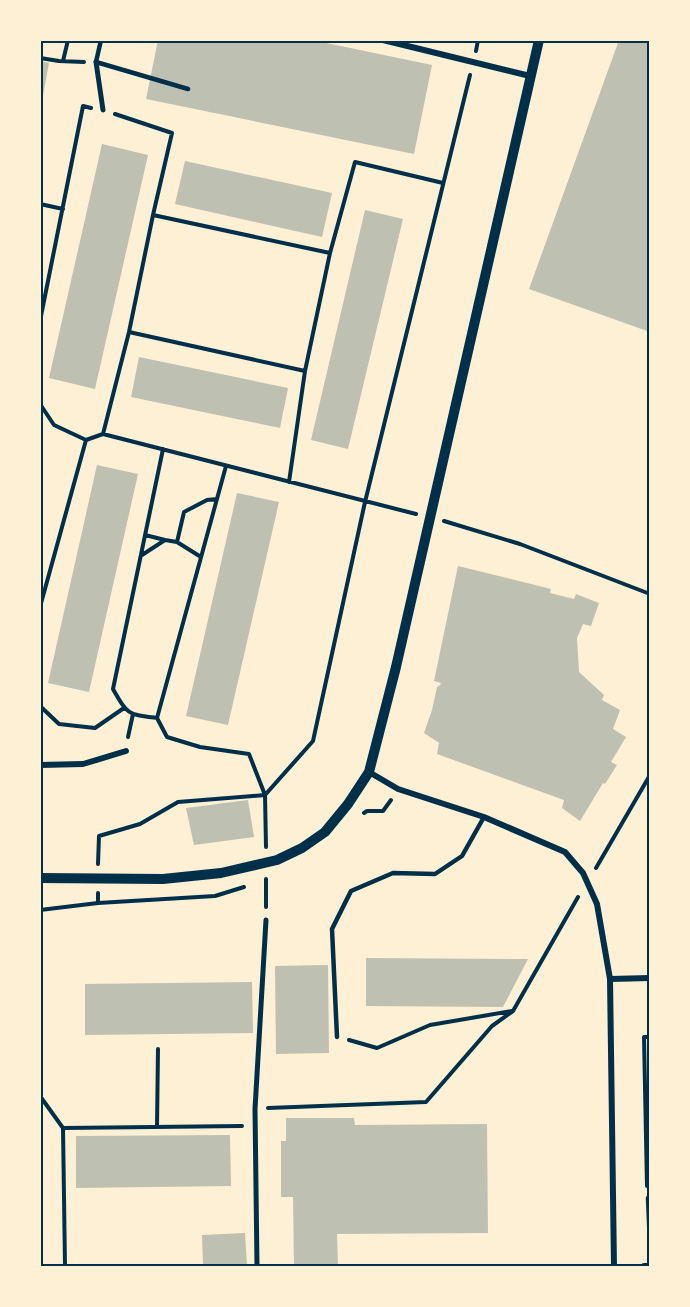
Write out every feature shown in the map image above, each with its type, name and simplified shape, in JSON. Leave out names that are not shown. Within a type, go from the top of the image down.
[{"type":"street","points":[[383,40],[530,76]]},
{"type":"street","points":[[40,878],[163,879],[221,873],[277,860],[302,848],[325,832],[348,804],[369,772],[396,667],[539,40]]},
{"type":"street","points":[[96,62],[103,110]]},
{"type":"street","points":[[40,765],[83,764],[126,751]]},
{"type":"street","points":[[369,772],[398,789],[484,817],[565,852],[584,873],[597,904],[610,979],[614,1266]]},
{"type":"street","points":[[257,1266],[255,1109],[266,920]]},
{"type":"street","points":[[610,979],[650,978]]},
{"type":"street","points":[[644,1266],[650,1266]]},
{"type":"lane","points":[[101,40],[96,62],[188,89]]},
{"type":"lane","points":[[337,1037],[332,929],[351,891],[393,873],[435,874],[462,856],[484,817]]},
{"type":"lane","points":[[648,1198],[650,1246]]},
{"type":"path","points":[[63,61],[68,40]]},
{"type":"path","points":[[40,58],[96,62]]},
{"type":"path","points":[[99,836],[140,824],[178,802],[265,795],[313,741],[365,502],[469,82]]},
{"type":"path","points":[[40,321],[83,106],[103,110],[172,133],[129,332],[103,434]]},
{"type":"path","points":[[289,482],[305,371],[330,253],[356,162],[443,183]]},
{"type":"path","points":[[40,204],[63,209]]},
{"type":"path","points":[[153,214],[330,253]]},
{"type":"path","points":[[129,332],[305,371]]},
{"type":"path","points":[[40,404],[54,425],[86,440],[103,434],[411,513]]},
{"type":"path","points":[[40,607],[86,440]]},
{"type":"path","points":[[157,718],[133,714],[124,708],[113,688],[163,449]]},
{"type":"path","points":[[226,466],[157,718],[167,737],[201,747],[249,754],[265,795],[266,825]]},
{"type":"path","points":[[177,542],[184,512],[207,500],[217,499]]},
{"type":"path","points":[[450,523],[520,544],[650,594]]},
{"type":"path","points":[[145,535],[177,542],[201,557]]},
{"type":"path","points":[[141,556],[165,540]]},
{"type":"path","points":[[40,706],[59,724],[95,728],[124,708]]},
{"type":"path","points":[[126,751],[133,714]]},
{"type":"path","points":[[255,1109],[426,1102],[492,1026],[513,1011],[650,775]]},
{"type":"path","points":[[337,1037],[377,1048],[430,1025],[513,1011]]},
{"type":"path","points":[[648,1198],[644,1037],[650,1037]]},
{"type":"path","points":[[157,1126],[158,1049]]},
{"type":"path","points":[[40,1095],[63,1128],[65,1266]]},
{"type":"path","points":[[63,1128],[255,1126]]},
{"type":"building","points":[[158,40],[312,40],[432,65],[414,154],[146,99]]},
{"type":"building","points":[[619,40],[650,40],[650,332],[529,289]]},
{"type":"building","points":[[40,61],[49,63],[42,101],[40,101]]},
{"type":"building","points":[[102,144],[148,155],[95,389],[49,378]]},
{"type":"building","points":[[185,161],[332,193],[322,237],[175,204]]},
{"type":"building","points":[[365,210],[403,219],[348,449],[311,440]]},
{"type":"building","points":[[139,357],[288,388],[280,428],[131,397]]},
{"type":"building","points":[[97,465],[138,474],[89,692],[48,683]]},
{"type":"building","points":[[237,493],[279,502],[228,725],[186,716]]},
{"type":"building","points":[[458,566],[551,589],[550,593],[574,599],[576,594],[599,603],[591,626],[583,624],[577,638],[579,672],[604,695],[602,700],[620,710],[613,729],[626,737],[611,762],[617,765],[580,821],[562,808],[564,800],[437,754],[439,743],[424,733],[437,687],[441,683],[434,681]]},
{"type":"building","points":[[248,800],[254,837],[194,845],[186,808]]},
{"type":"building","points":[[366,958],[528,959],[503,1007],[366,1006]]},
{"type":"building","points":[[328,965],[329,1053],[276,1054],[275,966]]},
{"type":"building","points":[[252,982],[253,1033],[85,1035],[85,984]]},
{"type":"building","points":[[286,1118],[354,1118],[355,1125],[487,1124],[488,1233],[337,1234],[338,1266],[294,1266],[293,1197],[281,1197],[281,1141],[286,1141]]},
{"type":"building","points":[[230,1135],[231,1186],[76,1188],[76,1136]]},
{"type":"building","points":[[245,1233],[247,1266],[203,1266],[202,1235]]}]
